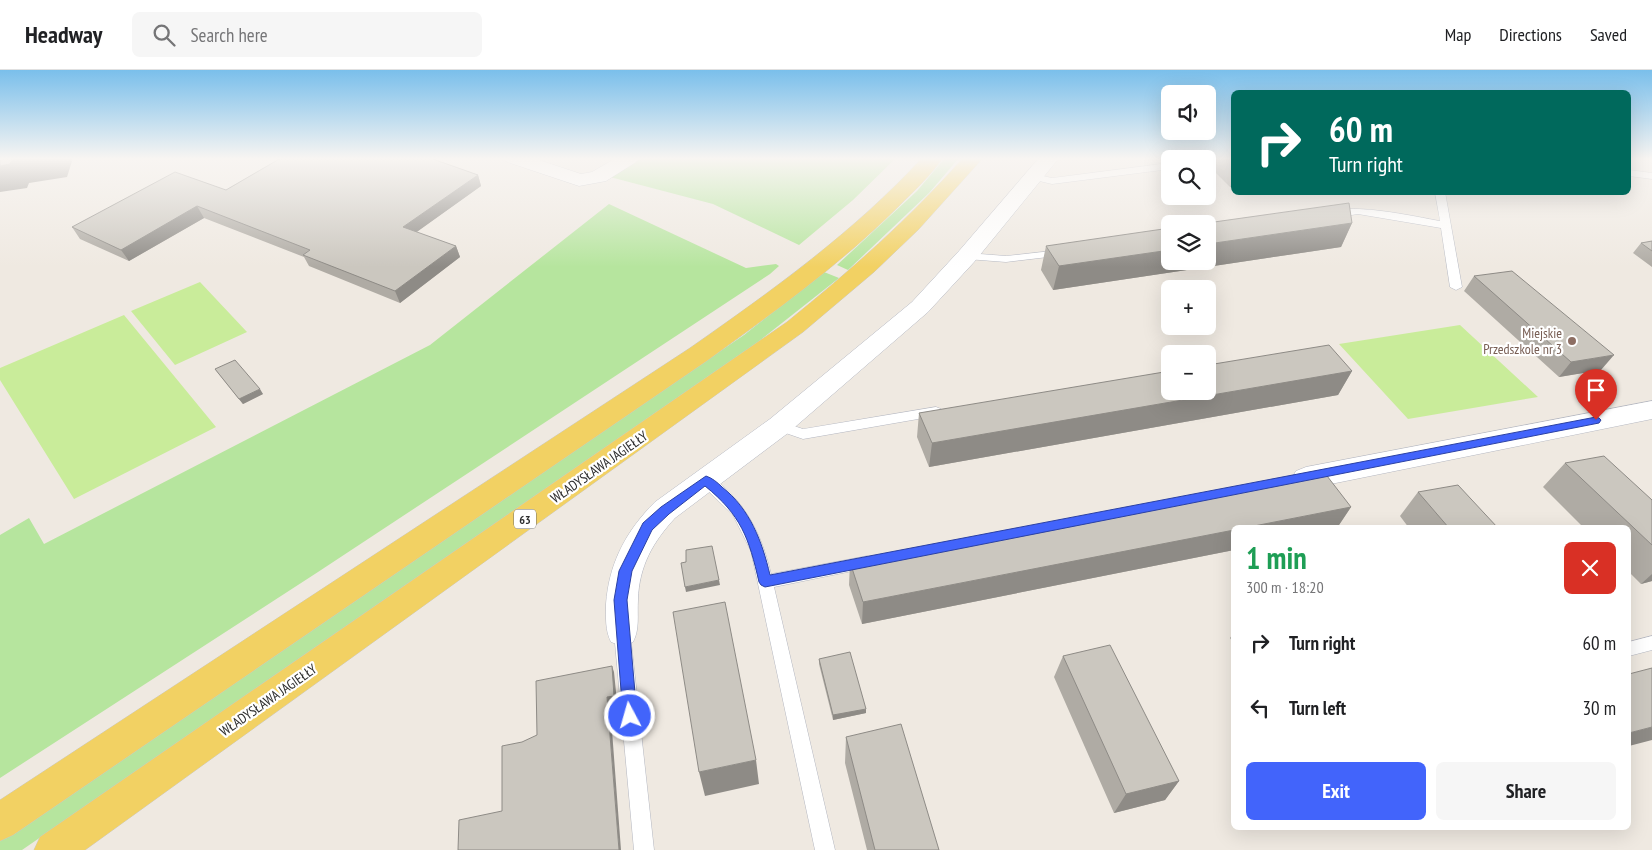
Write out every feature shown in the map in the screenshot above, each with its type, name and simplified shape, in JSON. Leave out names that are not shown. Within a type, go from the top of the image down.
[{"type":"main road","points":[[0,822],[707,348],[832,256],[900,194]]},
{"type":"main road","name":"WŁADYSŁAWA JAGIEŁŁY","points":[[52,850],[795,327],[856,278],[902,236],[943,194]]},
{"type":"street","points":[[622,632],[620,600],[625,571],[635,549],[653,521],[779,426],[920,307],[1020,194]]},
{"type":"street","points":[[1301,479],[1652,410]]},
{"type":"lane","points":[[1440,195],[1456,287]]},
{"type":"lane","points":[[1320,217],[1358,211],[1444,225]]},
{"type":"lane","points":[[967,256],[1006,259],[1070,252]]},
{"type":"lane","points":[[779,426],[803,434],[946,410]]},
{"type":"lane","points":[[706,480],[726,496],[746,521],[758,551],[826,850]]},
{"type":"lane","points":[[765,582],[881,559]]},
{"type":"lane","points":[[622,632],[644,850]]},
{"type":"lane","points":[[1631,649],[1652,644]]},
{"type":"green space","points":[[676,194],[859,194],[799,245],[713,204]]},
{"type":"green space","points":[[913,194],[928,194],[848,270],[837,265]]},
{"type":"green space","points":[[609,204],[746,268],[776,264],[779,266],[770,274],[318,572],[0,778],[0,535],[29,518],[44,544],[430,345]]},
{"type":"green space","points":[[824,272],[839,278],[758,342],[22,850],[0,850],[0,841],[744,335]]},
{"type":"green space","points":[[200,282],[247,332],[175,365],[131,311]]},
{"type":"green space","points":[[124,315],[216,427],[74,499],[0,380],[0,368]]},
{"type":"green space","points":[[1460,325],[1538,397],[1408,419],[1339,344]]},
{"type":"building","points":[[133,194],[450,194],[403,227],[456,246],[395,291],[303,255],[310,250],[197,206],[121,250],[72,227]]},
{"type":"building","points":[[1349,203],[1352,223],[1216,243],[1216,222]]},
{"type":"building","points":[[1161,229],[1161,251],[1059,266],[1046,246]]},
{"type":"building","points":[[1652,241],[1652,251],[1641,243]]},
{"type":"building","points":[[1512,271],[1614,355],[1571,362],[1474,276]]},
{"type":"building","points":[[1329,345],[1352,371],[1216,394],[1216,364]]},
{"type":"building","points":[[235,360],[260,389],[239,399],[215,369]]},
{"type":"building","points":[[1161,373],[1161,400],[1183,400],[932,443],[919,413]]},
{"type":"building","points":[[1604,456],[1652,500],[1652,545],[1631,525],[1565,463]]},
{"type":"building","points":[[1324,472],[1351,507],[1259,525],[1231,525],[1231,531],[863,602],[850,562]]},
{"type":"building","points":[[1458,485],[1495,525],[1446,525],[1418,492]]},
{"type":"building","points":[[712,546],[719,580],[685,587],[681,563],[686,562],[686,550]]},
{"type":"building","points":[[725,602],[756,760],[699,772],[673,612]]},
{"type":"building","points":[[1110,645],[1179,781],[1126,794],[1063,656]]},
{"type":"building","points":[[850,652],[866,709],[833,715],[819,659]]},
{"type":"building","points":[[612,666],[614,696],[607,697],[619,850],[458,850],[459,820],[502,811],[502,746],[522,742],[537,735],[536,681]]},
{"type":"building","points":[[1652,668],[1652,727],[1631,732],[1631,673]]},
{"type":"building","points":[[901,724],[939,850],[875,850],[846,737]]},
{"type":"place","name":"Miejskie Przedszkole nr 3","points":[[1572,341]]},
{"type":"route","points":[[630,716],[620,600],[625,571],[648,527],[665,510],[706,480],[726,496],[746,521],[758,551],[765,582],[1596,420]]}]
